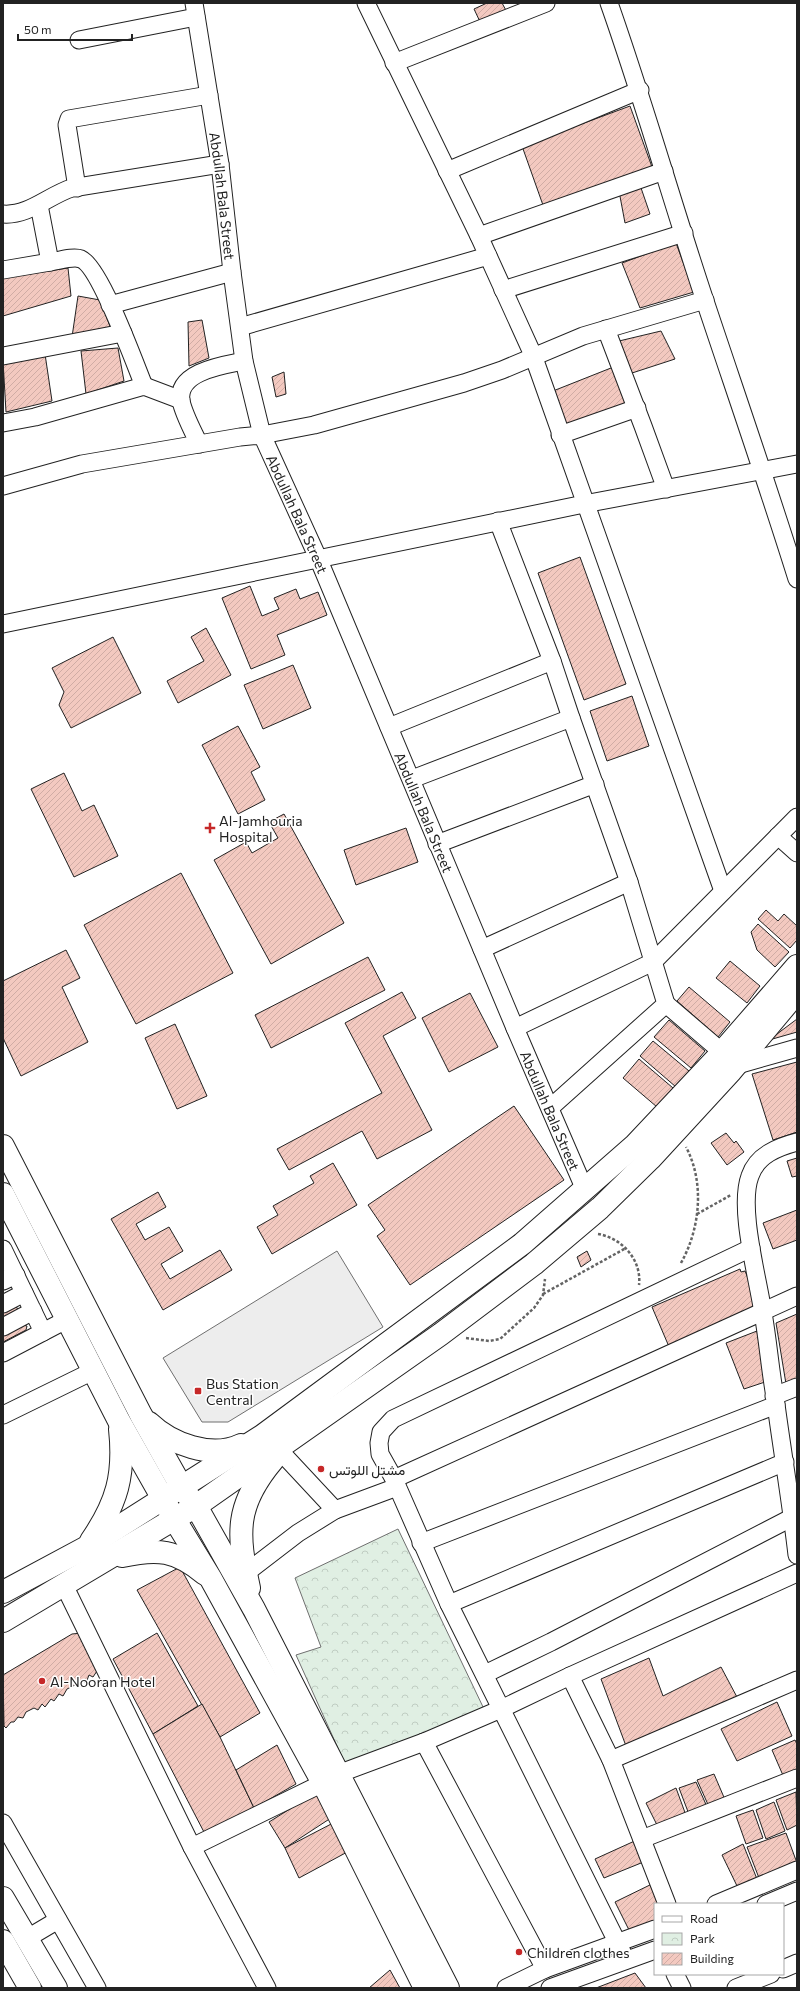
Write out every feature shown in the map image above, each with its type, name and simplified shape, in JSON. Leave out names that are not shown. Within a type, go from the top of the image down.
[{"type":"main road","points":[[3,1621],[175,1520],[196,1506],[284,1446],[441,1334],[534,1264],[575,1229],[639,1170],[677,1131],[797,966]]},
{"type":"main road","points":[[3,1592],[87,1547],[262,1436],[522,1244],[585,1190],[729,1058],[797,992]]},
{"type":"main road","points":[[3,1146],[141,1415],[182,1488],[196,1506],[254,1609],[425,1988]]},
{"type":"main road","points":[[5,1203],[119,1422],[175,1520],[331,1778],[448,1988]]},
{"type":"main road","points":[[141,1415],[160,1434],[184,1446],[210,1450],[237,1447],[262,1436]]},
{"type":"main road","points":[[87,1547],[106,1519],[118,1488],[123,1455],[119,1422]]},
{"type":"main road","points":[[254,1609],[241,1542],[242,1514],[249,1493],[261,1474],[284,1446]]},
{"type":"main road","points":[[106,1560],[150,1551],[173,1554],[193,1564],[212,1579]]},
{"type":"main road","points":[[3,1898],[56,1988]]},
{"type":"main road","points":[[3,1941],[30,1988]]},
{"type":"street","points":[[366,3],[479,236],[533,355],[584,504],[723,891]]},
{"type":"street","points":[[394,63],[546,3]]},
{"type":"street","points":[[609,3],[640,90],[705,300],[763,471],[797,579]]},
{"type":"street","points":[[78,40],[195,10]]},
{"type":"street","name":"Abdullah Bala Street","points":[[195,10],[220,164],[244,361],[262,435],[318,558],[375,697],[412,779],[437,844],[585,1190]]},
{"type":"street","points":[[447,171],[640,90]]},
{"type":"street","points":[[77,188],[67,125],[69,119],[209,95]]},
{"type":"street","points":[[3,214],[18,212],[39,205],[64,190],[220,164]]},
{"type":"street","points":[[479,236],[664,171]]},
{"type":"street","points":[[39,205],[50,262]]},
{"type":"street","points":[[503,290],[684,233]]},
{"type":"street","points":[[240,327],[488,256]]},
{"type":"street","points":[[3,270],[76,258],[86,263],[110,305],[144,386]]},
{"type":"street","points":[[110,305],[232,272]]},
{"type":"street","points":[[3,486],[82,464],[240,437],[262,435],[314,425],[464,383],[502,370],[533,355],[606,329],[705,300]]},
{"type":"street","points":[[606,329],[637,408],[666,489]]},
{"type":"street","points":[[3,356],[123,333]]},
{"type":"street","points":[[199,444],[181,400],[185,384],[200,372],[244,361]]},
{"type":"street","points":[[3,423],[35,417],[144,386],[181,400]]},
{"type":"street","points":[[560,435],[637,408]]},
{"type":"street","points":[[3,624],[498,521],[797,464]]},
{"type":"street","points":[[498,521],[552,661],[629,882],[666,1004],[729,1058],[797,1048]]},
{"type":"street","points":[[389,727],[552,661]]},
{"type":"street","points":[[412,779],[571,718]]},
{"type":"street","points":[[437,844],[594,784]]},
{"type":"street","points":[[515,1028],[653,962],[797,817]]},
{"type":"street","points":[[778,836],[797,854]]},
{"type":"street","points":[[482,949],[629,882]]},
{"type":"street","points":[[550,1108],[666,1004]]},
{"type":"street","points":[[797,1142],[781,1147],[766,1155],[750,1174],[747,1186],[751,1248],[763,1312],[785,1462],[794,1507],[797,1555]]},
{"type":"street","points":[[5,1203],[29,1198]]},
{"type":"street","points":[[626,1960],[449,1604],[396,1483],[380,1454],[379,1443],[381,1432],[393,1419],[751,1248]]},
{"type":"street","points":[[4,1254],[9,1278],[24,1292],[43,1332]]},
{"type":"street","points":[[3,1304],[24,1292]]},
{"type":"street","points":[[246,1573],[298,1533],[335,1510],[797,1296]]},
{"type":"street","points":[[3,1327],[33,1312]]},
{"type":"street","points":[[3,1353],[66,1320]]},
{"type":"street","points":[[3,1415],[93,1371]]},
{"type":"street","points":[[421,1543],[775,1401],[797,1387]]},
{"type":"street","points":[[284,1446],[335,1510]]},
{"type":"street","points":[[449,1604],[785,1462]]},
{"type":"street","points":[[485,1674],[551,1642],[794,1507]]},
{"type":"street","points":[[192,1847],[331,1778],[424,1742],[502,1709],[570,1676],[797,1573]]},
{"type":"street","points":[[64,1585],[192,1847],[267,1988]]},
{"type":"street","points":[[570,1676],[611,1760],[667,1903]]},
{"type":"street","points":[[611,1760],[797,1680]]},
{"type":"street","points":[[424,1742],[545,1970]]},
{"type":"street","points":[[642,1839],[797,1778]]},
{"type":"street","points":[[3,1823],[97,1988]]},
{"type":"street","points":[[718,1903],[797,1870]]},
{"type":"street","points":[[768,1903],[797,1891]]},
{"type":"street","points":[[26,1939],[58,1920]]},
{"type":"street","points":[[506,1988],[545,1970],[654,1929]]},
{"type":"street","points":[[555,1987],[654,1950]]},
{"type":"street","points":[[784,1969],[797,1964]]},
{"type":"street","points":[[676,1975],[682,1988]]},
{"type":"street","points":[[736,1988],[768,1975]]},
{"type":"path","points":[[677,1131],[694,1167],[698,1187],[697,1214],[694,1231],[677,1269]]},
{"type":"path","points":[[697,1214],[747,1186]]},
{"type":"path","points":[[575,1229],[602,1234],[626,1248],[635,1260],[640,1274],[639,1286],[633,1304]]},
{"type":"path","points":[[441,1334],[481,1341],[500,1339],[534,1308],[543,1295],[626,1248]]},
{"type":"green space","points":[[398,1529],[484,1709],[346,1766],[296,1655],[321,1647],[295,1578]]},
{"type":"shaded area","points":[[337,1251],[383,1327],[228,1422],[202,1422],[163,1358]]},
{"type":"building","points":[[487,3],[502,3],[508,14],[482,26],[474,9]]},
{"type":"building","points":[[630,106],[652,167],[544,208],[522,146]]},
{"type":"building","points":[[640,185],[650,214],[625,223],[619,191]]},
{"type":"building","points":[[676,243],[694,292],[640,308],[622,263]]},
{"type":"building","points":[[68,268],[71,296],[3,316],[3,278]]},
{"type":"building","points":[[78,296],[100,300],[111,329],[72,337]]},
{"type":"building","points":[[202,320],[209,358],[189,366],[188,322]]},
{"type":"building","points":[[661,331],[675,359],[629,374],[619,341]]},
{"type":"building","points":[[118,348],[124,381],[86,394],[81,351]]},
{"type":"building","points":[[45,354],[52,401],[6,412],[3,361]]},
{"type":"building","points":[[616,366],[630,404],[565,428],[553,391]]},
{"type":"building","points":[[284,372],[286,394],[276,397],[272,377]]},
{"type":"building","points":[[580,557],[626,684],[584,700],[538,573]]},
{"type":"building","points":[[250,586],[262,616],[279,609],[274,598],[296,589],[300,599],[318,592],[327,615],[277,635],[285,655],[251,669],[222,598]]},
{"type":"building","points":[[206,628],[231,675],[178,703],[167,681],[204,661],[191,637]]},
{"type":"building","points":[[113,637],[141,693],[71,728],[59,705],[64,692],[52,668]]},
{"type":"building","points":[[293,665],[311,708],[263,729],[244,685]]},
{"type":"building","points":[[632,696],[649,746],[607,761],[590,711]]},
{"type":"building","points":[[238,726],[260,767],[251,772],[265,800],[238,814],[202,745]]},
{"type":"building","points":[[64,773],[82,811],[94,805],[118,856],[74,877],[31,789]]},
{"type":"building","points":[[284,814],[344,923],[271,964],[214,860],[246,842],[252,853],[278,838],[269,822]]},
{"type":"building","points":[[406,828],[418,862],[356,885],[344,850]]},
{"type":"building","points":[[181,873],[233,973],[136,1024],[84,925]]},
{"type":"building","points":[[766,910],[778,921],[784,914],[797,926],[797,940],[790,948],[758,919]]},
{"type":"building","points":[[758,924],[789,952],[775,967],[757,950],[751,932]]},
{"type":"building","points":[[66,950],[80,978],[62,987],[88,1042],[21,1076],[3,1038],[3,981]]},
{"type":"building","points":[[368,957],[385,990],[271,1048],[255,1015]]},
{"type":"building","points":[[730,961],[760,986],[747,1003],[716,978]]},
{"type":"building","points":[[689,987],[730,1022],[718,1037],[677,1001]]},
{"type":"building","points":[[402,992],[416,1018],[383,1036],[432,1130],[377,1159],[362,1131],[289,1170],[277,1149],[382,1093],[345,1023]]},
{"type":"building","points":[[470,993],[498,1047],[449,1072],[422,1018]]},
{"type":"building","points":[[797,1019],[797,1032],[769,1040]]},
{"type":"building","points":[[669,1020],[705,1051],[691,1068],[654,1037]]},
{"type":"building","points":[[175,1024],[207,1096],[177,1109],[145,1038]]},
{"type":"building","points":[[653,1041],[689,1071],[676,1087],[640,1056]]},
{"type":"building","points":[[639,1059],[673,1088],[657,1107],[623,1078]]},
{"type":"building","points":[[797,1062],[797,1132],[773,1140],[752,1074]]},
{"type":"building","points":[[514,1106],[564,1180],[410,1285],[377,1236],[385,1230],[368,1205]]},
{"type":"building","points":[[726,1133],[734,1143],[736,1141],[744,1152],[727,1165],[711,1143]]},
{"type":"building","points":[[797,1158],[797,1176],[792,1177],[787,1161]]},
{"type":"building","points":[[333,1163],[357,1205],[272,1254],[257,1227],[278,1215],[273,1206],[314,1183],[310,1176]]},
{"type":"building","points":[[158,1192],[166,1207],[136,1224],[145,1240],[169,1227],[183,1251],[161,1264],[170,1279],[220,1250],[232,1270],[163,1310],[111,1219]]},
{"type":"building","points":[[797,1210],[797,1240],[773,1249],[763,1223]]},
{"type":"building","points":[[587,1251],[591,1260],[581,1267],[577,1257]]},
{"type":"building","points":[[740,1269],[741,1272],[745,1271],[752,1288],[754,1297],[752,1298],[758,1311],[670,1349],[652,1307]]},
{"type":"building","points":[[16,1306],[18,1310],[3,1319],[3,1312]]},
{"type":"building","points":[[797,1314],[797,1380],[786,1384],[776,1323]]},
{"type":"building","points":[[23,1325],[27,1326],[26,1330],[3,1342],[3,1335]]},
{"type":"building","points":[[757,1331],[765,1382],[744,1389],[726,1343]]},
{"type":"building","points":[[180,1567],[260,1713],[220,1737],[137,1590]]},
{"type":"building","name":"Al-Nooran Hotel","points":[[82,1633],[99,1668],[93,1677],[89,1675],[86,1683],[82,1680],[79,1687],[75,1685],[67,1689],[63,1696],[59,1694],[54,1701],[51,1699],[45,1707],[42,1704],[38,1710],[34,1708],[26,1712],[23,1718],[18,1717],[6,1728],[4,1726],[3,1675],[72,1634]]},
{"type":"building","points":[[157,1633],[198,1706],[153,1734],[113,1659]]},
{"type":"building","points":[[649,1658],[663,1696],[721,1667],[738,1699],[626,1746],[601,1679]]},
{"type":"building","points":[[777,1702],[792,1736],[737,1761],[721,1729]]},
{"type":"building","points":[[202,1704],[220,1737],[254,1808],[205,1834],[153,1734]]},
{"type":"building","points":[[795,1740],[797,1744],[797,1775],[785,1780],[772,1750]]},
{"type":"building","points":[[277,1745],[296,1784],[254,1808],[236,1770]]},
{"type":"building","points":[[714,1774],[726,1802],[710,1809],[697,1780]]},
{"type":"building","points":[[696,1782],[708,1809],[690,1817],[679,1788]]},
{"type":"building","points":[[676,1788],[687,1818],[659,1829],[646,1803]]},
{"type":"building","points":[[322,1789],[334,1816],[285,1848],[269,1822]]},
{"type":"building","points":[[796,1792],[797,1825],[787,1830],[776,1800]]},
{"type":"building","points":[[774,1802],[785,1831],[766,1839],[756,1810]]},
{"type":"building","points":[[753,1810],[763,1838],[746,1844],[736,1816]]},
{"type":"building","points":[[335,1822],[351,1850],[299,1878],[285,1848]]},
{"type":"building","points":[[786,1833],[797,1863],[759,1878],[747,1847]]},
{"type":"building","points":[[639,1839],[646,1861],[604,1878],[595,1859]]},
{"type":"building","points":[[743,1844],[757,1879],[738,1888],[722,1855]]},
{"type":"building","points":[[656,1882],[664,1903],[654,1903],[654,1925],[631,1934],[615,1902]]},
{"type":"building","points":[[390,1970],[400,1988],[369,1988]]},
{"type":"building","points":[[635,1973],[646,1988],[596,1988]]},
{"type":"place","name":"Al-Jamhouria Hospital","points":[[210,828]]},
{"type":"place","name":"Bus Station Central","points":[[198,1391]]},
{"type":"place","name":"مشتل اللوتس","points":[[321,1469]]},
{"type":"place","name":"Al-Nooran Hotel","points":[[42,1681]]},
{"type":"place","name":"Children clothes","points":[[519,1952]]}]
